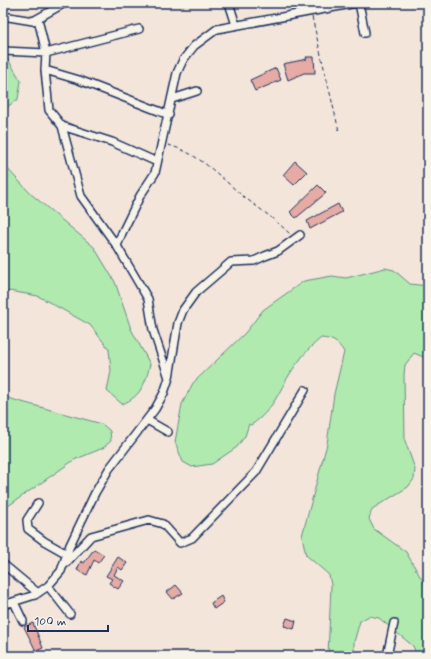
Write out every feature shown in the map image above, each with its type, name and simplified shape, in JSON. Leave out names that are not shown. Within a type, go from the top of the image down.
[{"type":"street","points":[[3,16],[33,21],[65,3]]},
{"type":"street","points":[[229,3],[236,25]]},
{"type":"street","points":[[117,246],[122,232],[140,196],[155,173],[169,115],[177,73],[183,60],[194,46],[217,29],[311,13],[358,3],[365,33]]},
{"type":"street","points":[[38,19],[46,53],[45,70],[49,110],[62,126],[81,196],[117,246],[148,299],[153,330],[169,378]]},
{"type":"street","points":[[3,51],[46,53],[139,29]]},
{"type":"street","points":[[45,70],[79,80],[169,115]]},
{"type":"street","points":[[172,99],[198,91]]},
{"type":"street","points":[[62,126],[112,142],[158,162]]},
{"type":"street","points":[[63,565],[82,516],[94,493],[112,464],[147,420],[164,393],[169,378],[178,323],[183,310],[196,292],[231,262],[254,260],[278,251],[297,237]]},
{"type":"street","points":[[3,605],[38,593],[48,586],[63,565],[92,536],[149,520],[163,524],[180,543],[192,538],[256,472],[305,390]]},
{"type":"street","points":[[147,420],[168,432]]},
{"type":"street","points":[[38,503],[27,520],[28,528],[44,541],[67,554]]},
{"type":"street","points":[[3,564],[38,593]]},
{"type":"street","points":[[48,586],[70,614]]},
{"type":"street","points":[[14,602],[23,622]]},
{"type":"street","points":[[387,656],[394,623]]},
{"type":"path","points":[[311,13],[339,131]]},
{"type":"path","points":[[162,144],[179,148],[192,154],[297,237]]},
{"type":"path","points":[[424,370],[428,371]]},
{"type":"path","points":[[423,409],[428,410]]},
{"type":"green space","points":[[3,51],[21,81],[18,99],[3,110]]},
{"type":"green space","points":[[3,164],[31,194],[94,247],[115,282],[131,329],[150,364],[147,377],[142,388],[128,401],[122,404],[107,391],[111,371],[109,349],[90,325],[38,296],[9,291],[3,294]]},
{"type":"green space","points":[[385,268],[394,270],[410,284],[428,286],[428,359],[414,353],[405,365],[405,441],[415,469],[414,479],[408,487],[372,509],[369,519],[374,529],[406,552],[428,590],[428,656],[417,656],[413,646],[379,618],[369,616],[360,621],[354,642],[354,656],[328,656],[331,585],[329,575],[306,555],[302,536],[327,444],[334,394],[344,352],[342,349],[332,340],[321,338],[304,355],[267,411],[251,425],[249,424],[245,436],[237,447],[212,464],[192,467],[183,462],[175,442],[182,404],[193,383],[245,333],[263,310],[304,281],[332,276],[346,278]]},
{"type":"green space","points":[[3,395],[11,399],[102,424],[110,431],[111,441],[103,448],[74,460],[8,506],[3,507]]},
{"type":"building","points":[[306,57],[314,57],[315,73],[304,73],[288,80],[283,64],[307,59]]},
{"type":"building","points":[[276,68],[281,80],[255,91],[250,80]]},
{"type":"building","points":[[295,161],[307,172],[294,185],[283,175]]},
{"type":"building","points":[[318,185],[326,193],[296,218],[290,212]]},
{"type":"building","points":[[338,204],[342,212],[310,229],[307,221]]},
{"type":"building","points":[[94,549],[104,555],[98,563],[94,560],[87,575],[77,570],[81,561],[84,563]]},
{"type":"building","points":[[118,557],[127,563],[122,570],[118,567],[114,575],[124,581],[118,589],[109,583],[112,579],[106,576]]},
{"type":"building","points":[[176,585],[183,593],[173,599],[167,592]]},
{"type":"building","points":[[221,596],[224,602],[214,609],[211,603]]},
{"type":"building","points":[[287,618],[296,621],[294,629],[284,626]]},
{"type":"building","points":[[33,623],[43,648],[36,651],[24,627]]}]
